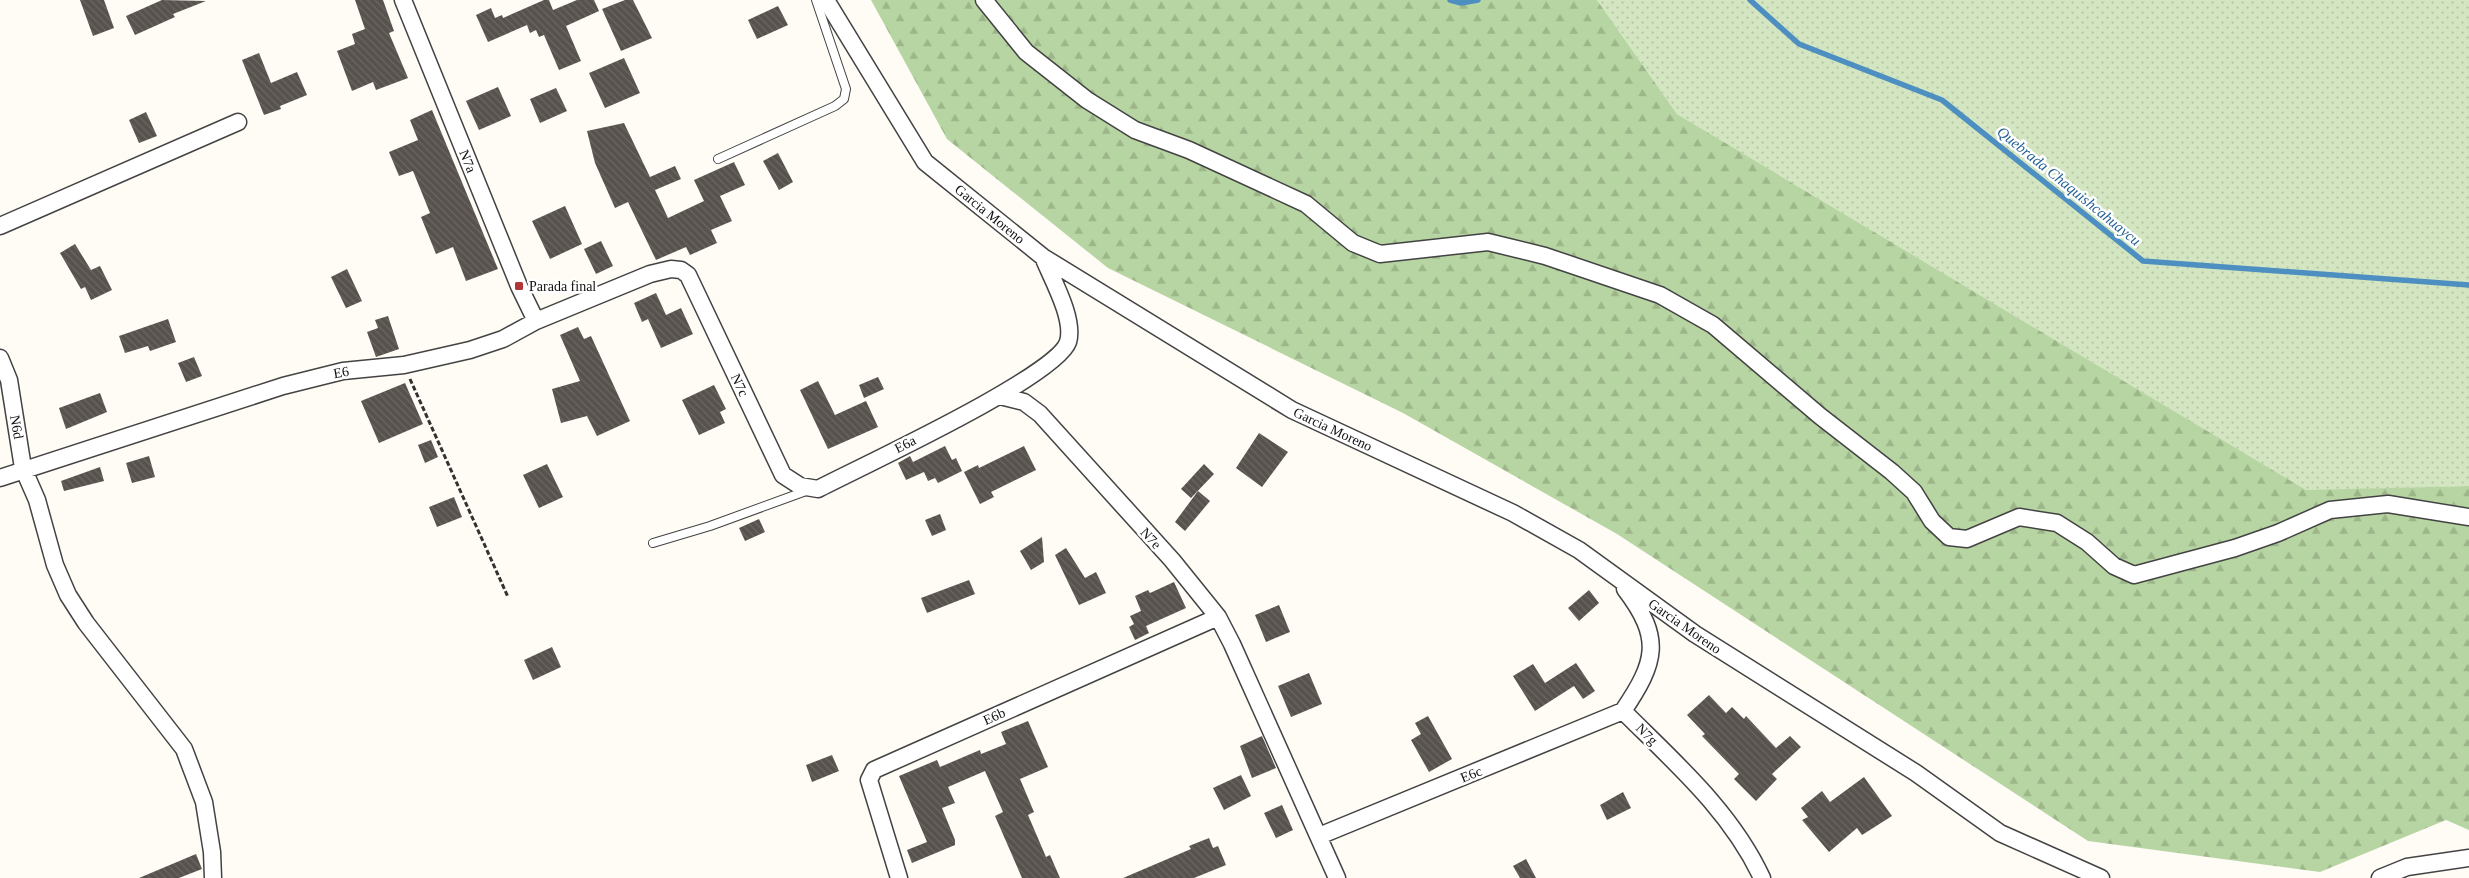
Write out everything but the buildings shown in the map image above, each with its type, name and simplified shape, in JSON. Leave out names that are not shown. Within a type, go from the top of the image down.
[{"type":"street","name":"N7a","points":[[403,0],[519,286],[536,320]]},
{"type":"street","name":"Garcia Moreno","points":[[826,0],[925,162],[1043,256],[1292,410],[1513,513],[1579,550],[1695,634],[1916,773],[2000,834],[2101,878]]},
{"type":"street","points":[[984,0],[1026,52],[1088,100],[1135,130],[1189,150],[1306,204],[1353,244],[1380,254],[1488,242],[1554,259],[1660,295],[1713,325],[1820,416],[1892,472],[1914,492],[1932,521],[1950,537],[1967,539],[2020,517],[2057,523],[2087,542],[2114,566],[2134,575],[2235,548],[2278,533],[2330,510],[2388,504],[2469,518]]},
{"type":"street","points":[[0,226],[238,122]]},
{"type":"street","points":[[1000,396],[1056,359],[1067,343],[1071,327],[1043,256]]},
{"type":"street","name":"E6","points":[[0,478],[23,468],[283,386],[343,371],[404,365],[470,350],[503,339],[536,320],[650,274],[671,269],[680,270]]},
{"type":"street","name":"N7c","points":[[680,270],[688,275],[783,475],[791,482],[810,489]]},
{"type":"street","name":"N6d","points":[[0,358],[8,380],[23,468],[37,500],[55,565],[68,595],[86,622],[184,750],[204,802],[212,852],[213,878]]},
{"type":"street","name":"E6a","points":[[810,489],[818,489],[1000,396]]},
{"type":"street","name":"N7e","points":[[1000,396],[1024,402],[1040,414],[1172,560],[1218,617],[1232,644],[1337,878]]},
{"type":"street","points":[[1615,576],[1638,606],[1650,634],[1652,647],[1644,680],[1623,710]]},
{"type":"street","name":"E6b","points":[[899,878],[869,780],[874,770],[1218,617]]},
{"type":"street","name":"E6c","points":[[1318,836],[1623,710]]},
{"type":"street","name":"N7g","points":[[1623,710],[1711,800],[1750,853],[1762,878]]},
{"type":"street","points":[[2380,878],[2406,867],[2469,858]]},
{"type":"lane","points":[[718,159],[835,106],[844,99],[846,90],[821,22],[816,0]]},
{"type":"lane","points":[[653,543],[710,526],[810,489]]},
{"type":"path","points":[[404,365],[508,597]]},
{"type":"green space","points":[[871,0],[1597,0],[1677,114],[2306,490],[2469,486],[2469,830],[2446,820],[2320,872],[2088,841],[1617,534],[1403,413],[1108,268],[947,139]]},
{"type":"green space","points":[[1597,0],[2469,0],[2469,486],[2307,491],[1677,114]]},
{"type":"waterway","points":[[1450,0],[1461,3],[1478,0]]},
{"type":"waterway","name":"Quebrada Chaquishcahuaycu","points":[[1750,0],[1799,44],[1942,100],[2143,261],[2469,285]]},
{"type":"place","name":"Parada final","points":[[519,286]]}]
